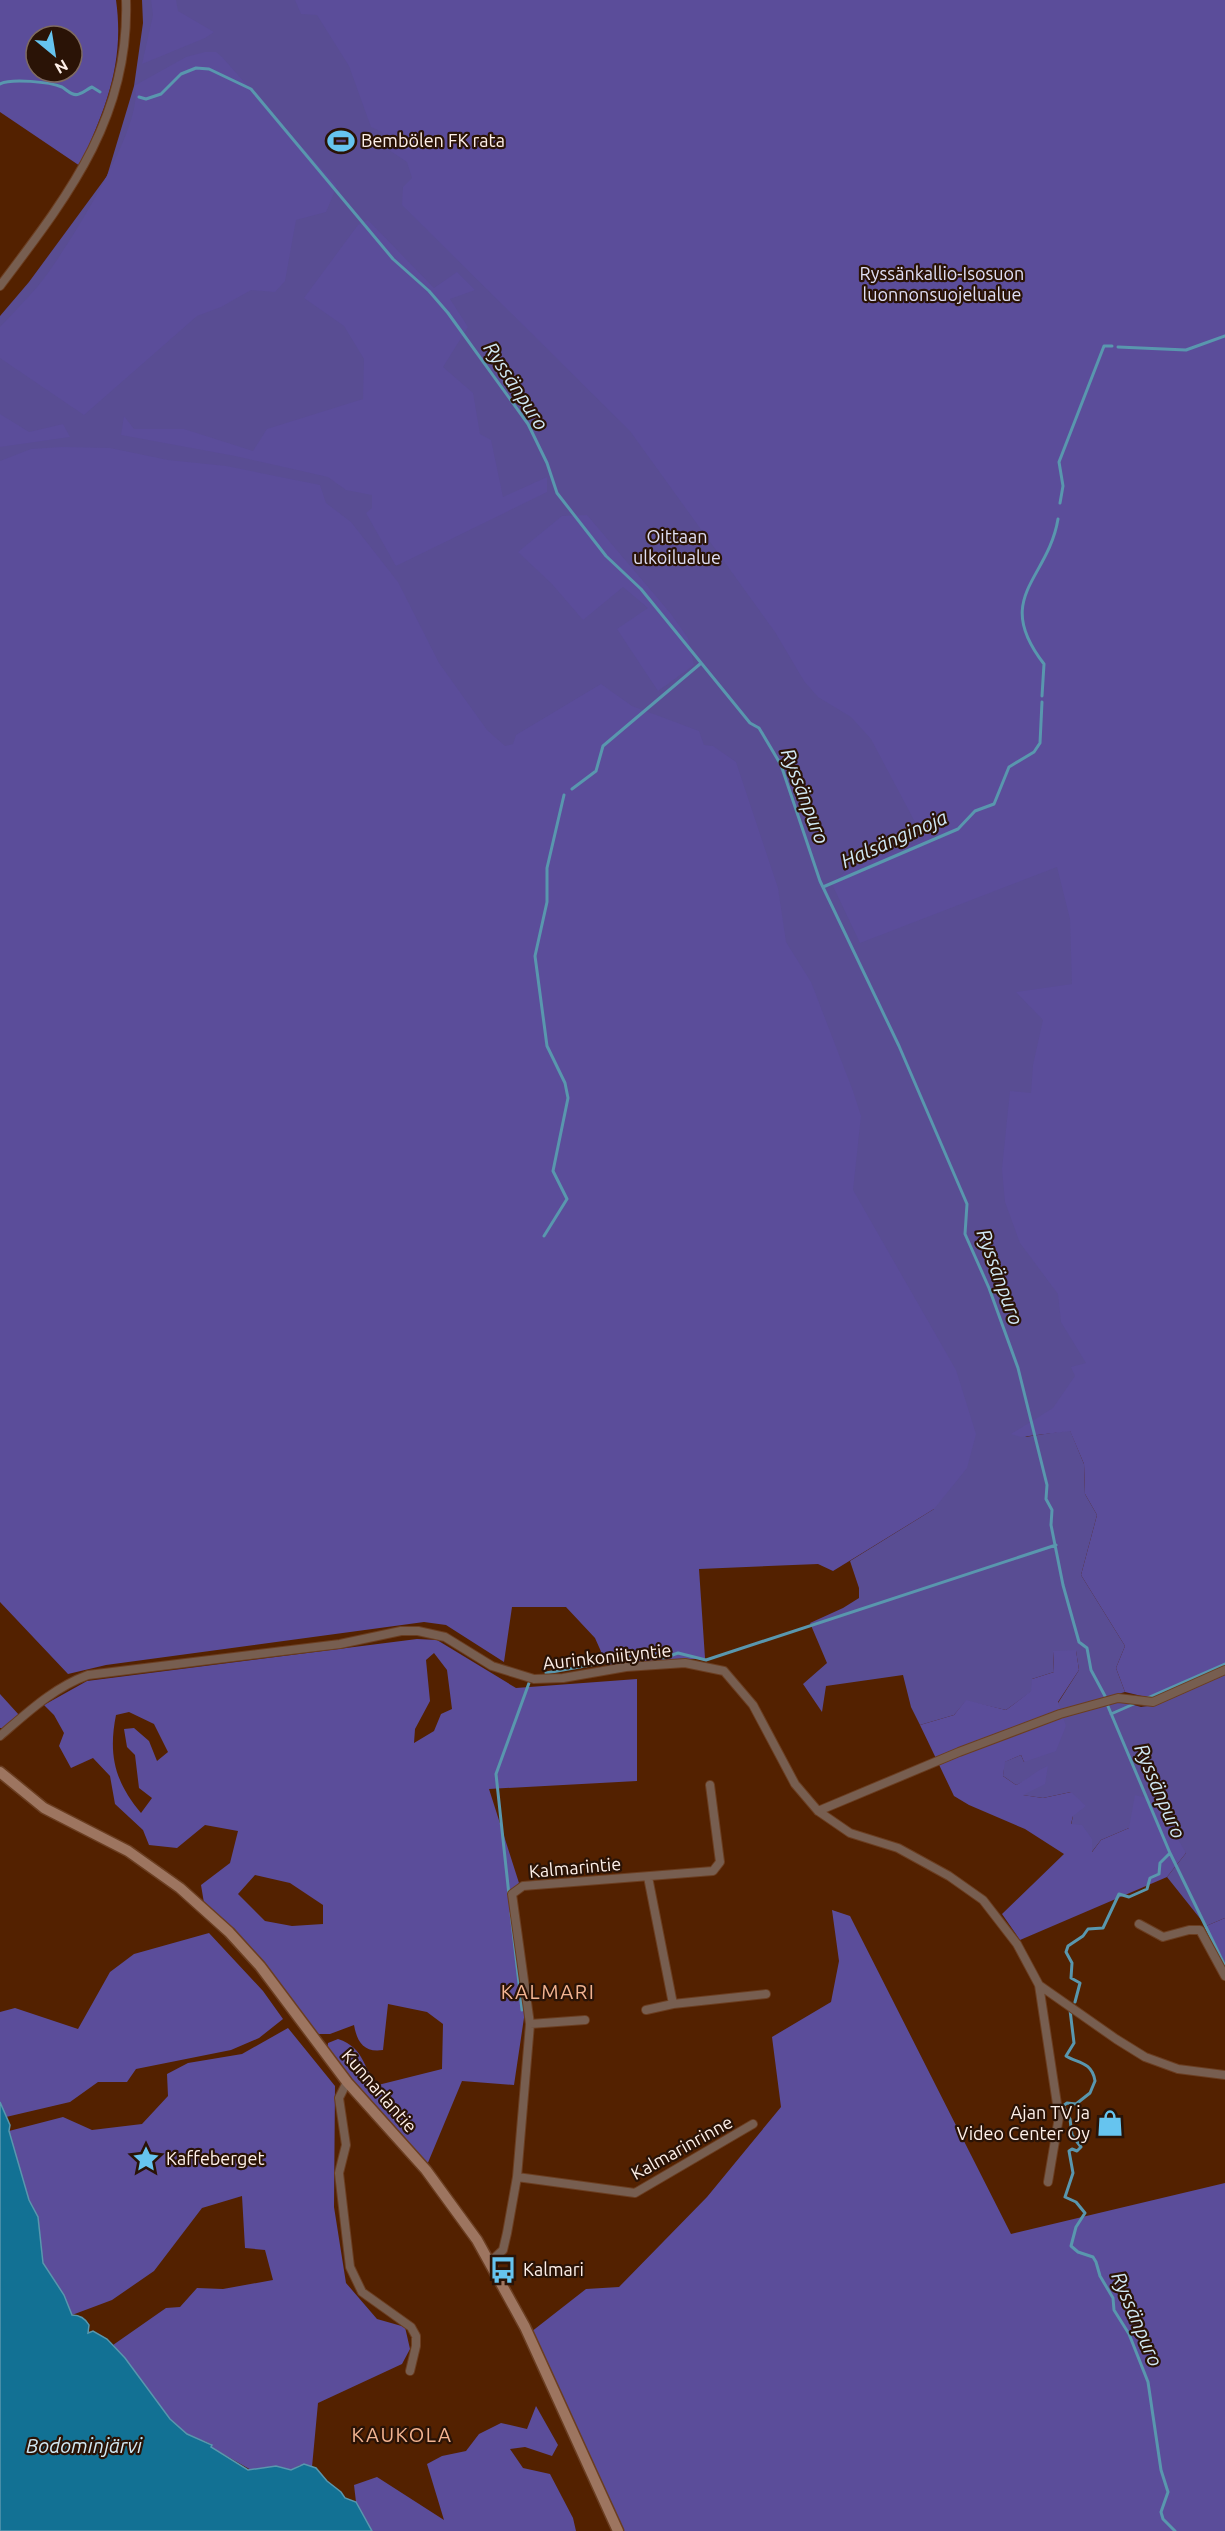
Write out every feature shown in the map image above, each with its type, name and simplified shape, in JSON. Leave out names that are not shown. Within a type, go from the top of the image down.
[{"type":"main road","name":"Kunnarlantie","points":[[0,1772],[44,1808],[128,1851],[205,1909],[260,1966],[347,2082],[442,2189],[490,2262],[535,2348],[618,2531]]},
{"type":"street","points":[[0,286],[69,193],[97,143],[119,77],[127,23],[126,0]]},
{"type":"street","name":"Aurinkoniityntie","points":[[0,1736],[50,1695],[88,1675],[340,1644],[401,1631],[430,1631],[445,1637],[492,1666],[534,1679],[563,1678],[626,1667],[685,1663],[724,1671],[753,1705],[795,1784],[818,1811],[850,1833],[898,1848],[983,1900],[1017,1944],[1039,1985],[1145,2057],[1178,2069],[1225,2075]]},
{"type":"street","points":[[818,1811],[959,1752],[1060,1714],[1118,1698],[1153,1702],[1225,1670]]},
{"type":"street","name":"Kalmarintie","points":[[490,2262],[503,2250],[517,2177],[530,2024],[512,1894],[523,1886],[713,1871],[720,1862],[710,1785]]},
{"type":"street","points":[[648,1877],[674,2004]]},
{"type":"street","points":[[1139,1924],[1163,1937],[1189,1930],[1200,1930],[1225,1976]]},
{"type":"street","points":[[1039,1985],[1059,2117],[1048,2182]]},
{"type":"street","points":[[646,2010],[674,2004],[766,1994]]},
{"type":"street","points":[[530,2024],[585,2020]]},
{"type":"street","points":[[347,2082],[339,2098],[346,2145],[339,2173],[350,2266],[362,2292],[411,2327],[416,2336],[416,2346],[410,2371]]},
{"type":"street","name":"Kalmarinrinne","points":[[517,2177],[635,2193],[753,2124]]},
{"type":"green space","points":[[0,0],[116,0],[118,45],[111,86],[80,166],[0,112]]},
{"type":"green space","name":"Oittaan ulkoilualue","points":[[142,0],[1225,0],[1137,1373],[1025,1437],[1070,1430],[1084,1464],[1085,1494],[1097,1515],[1081,1575],[1125,1646],[1116,1668],[1125,1692],[1059,1711],[1058,1703],[1079,1670],[1076,1651],[1053,1652],[1054,1672],[1032,1679],[1032,1691],[1006,1710],[966,1701],[954,1715],[920,1725],[911,1707],[903,1675],[826,1686],[822,1712],[803,1684],[827,1663],[810,1623],[859,1598],[859,1588],[850,1561],[934,1509],[0,959],[0,316],[29,282],[107,176],[134,86],[143,23]]},
{"type":"green space","points":[[151,0],[176,0],[178,11],[214,32],[205,38],[142,64],[153,15]]},
{"type":"green space","name":"Ryssänkallio-Isosuon luonnonsuojelualue","points":[[295,0],[1225,0],[1225,1667],[1154,1699],[1125,1692],[1116,1668],[1125,1646],[1081,1575],[1097,1515],[1085,1494],[1084,1464],[1070,1431],[1021,1437],[1011,1434],[1053,1408],[1075,1376],[1071,1367],[1086,1363],[1061,1322],[1058,1294],[1020,1243],[1005,1202],[1002,1169],[1010,1091],[1031,1093],[1033,1065],[1043,1020],[1016,992],[1072,984],[1070,919],[1057,867],[860,943],[832,884],[846,871],[924,839],[871,739],[851,717],[818,697],[804,681],[775,632],[630,431],[402,205],[403,187],[412,178],[407,162],[389,150],[382,132],[371,127],[349,66],[317,15],[301,14]]},
{"type":"green space","points":[[205,52],[216,52],[222,57],[337,186],[326,212],[296,220],[285,281],[275,292],[251,290],[221,307],[197,316],[84,415],[0,358],[0,327],[50,270],[101,188],[128,128],[135,103],[134,86],[186,57]]},
{"type":"green space","points":[[368,220],[434,288],[457,272],[475,290],[450,299],[468,327],[443,367],[473,393],[480,434],[491,440],[503,497],[547,477],[547,492],[396,566],[366,513],[372,508],[372,495],[346,490],[328,477],[235,456],[121,435],[124,416],[134,429],[184,429],[253,451],[267,429],[363,399],[364,359],[344,326],[304,298],[358,225]]},
{"type":"green space","points":[[0,414],[29,432],[63,424],[70,437],[0,447]]},
{"type":"green space","points":[[110,448],[168,460],[226,466],[320,485],[326,503],[351,522],[398,582],[439,663],[487,730],[505,746],[513,744],[516,735],[601,684],[632,706],[699,731],[704,745],[713,746],[736,762],[778,888],[786,942],[811,982],[861,1116],[853,1190],[956,1370],[976,1434],[967,1468],[934,1509],[833,1571],[818,1564],[699,1569],[705,1658],[607,1665],[595,1638],[566,1607],[512,1607],[504,1662],[446,1625],[424,1622],[106,1665],[68,1674],[0,1602],[0,461],[31,449]]},
{"type":"green space","points":[[587,515],[671,614],[688,638],[694,665],[658,691],[617,629],[648,608],[623,587],[583,620],[552,584],[518,552],[562,516]]},
{"type":"green space","points":[[417,1639],[437,1640],[516,1688],[637,1679],[637,1781],[489,1789],[519,1883],[508,1897],[525,2011],[514,2085],[462,2081],[427,2165],[327,2051],[328,2043],[338,2039],[347,2043],[359,2054],[378,2085],[442,2069],[443,2024],[427,2012],[388,2004],[383,2050],[371,2050],[362,2045],[354,2025],[330,2034],[315,2034],[284,1989],[251,1948],[204,1903],[201,1885],[230,1863],[238,1831],[205,1825],[177,1848],[149,1845],[143,1830],[115,1804],[110,1776],[93,1758],[71,1768],[59,1746],[64,1733],[54,1715],[44,1705],[87,1681]],"holes":[[[434,1653],[447,1670],[452,1709],[441,1714],[434,1731],[414,1743],[415,1729],[430,1701],[426,1660]],[[129,1712],[154,1724],[168,1752],[157,1761],[149,1741],[134,1728],[124,1729],[127,1747],[135,1755],[139,1788],[152,1798],[141,1813],[125,1790],[116,1767],[113,1743],[116,1715]],[[255,1875],[290,1883],[323,1905],[323,1924],[292,1926],[265,1921],[238,1894]]]},
{"type":"green space","points":[[1076,1650],[1079,1670],[1058,1702],[1066,1726],[1056,1751],[1024,1762],[1021,1755],[1005,1762],[1003,1776],[1016,1785],[1048,1766],[1045,1784],[1023,1795],[1043,1798],[1071,1792],[1086,1806],[1073,1816],[1071,1824],[1082,1825],[1092,1839],[1092,1852],[1101,1840],[1129,1828],[1135,1795],[1155,1800],[1186,1853],[1167,1877],[1020,1940],[1002,1914],[1064,1854],[1025,1829],[969,1805],[954,1796],[920,1725],[954,1715],[966,1700],[1006,1710],[1031,1691],[1032,1679],[1054,1672],[1053,1651]]},
{"type":"green space","points":[[1225,1674],[1225,1918],[1206,1926],[1167,1877],[1186,1853],[1129,1828],[1101,1840],[1091,1853],[1071,1825],[1073,1816],[1071,1792],[1043,1798],[1022,1795],[1030,1779],[1016,1785],[1003,1776],[1004,1762],[1021,1755],[1024,1762],[1062,1717],[1116,1700],[1141,1707],[1154,1705]]},
{"type":"green space","points":[[0,1694],[19,1715],[5,1728],[0,1728]]},
{"type":"green space","points":[[832,1910],[850,1916],[1011,2234],[1225,2183],[1225,2531],[622,2531],[531,2332],[586,2289],[619,2287],[707,2197],[781,2107],[772,2037],[831,2002],[839,1961]]},
{"type":"green space","points":[[1225,1918],[1225,1963],[1206,1926]]},
{"type":"green space","points":[[209,1933],[263,1991],[283,2019],[259,2038],[231,2050],[136,2069],[127,2082],[98,2082],[70,2102],[6,2117],[0,2102],[0,2012],[15,2008],[78,2029],[110,1972],[134,1954]]},
{"type":"green space","points":[[288,2028],[335,2086],[334,2207],[346,2283],[377,2319],[405,2327],[410,2349],[402,2364],[318,2403],[312,2467],[300,2465],[291,2470],[276,2466],[251,2470],[211,2447],[211,2444],[187,2434],[170,2419],[113,2345],[166,2308],[180,2307],[197,2288],[223,2289],[273,2280],[265,2250],[245,2248],[242,2196],[202,2208],[154,2271],[112,2300],[72,2315],[64,2295],[43,2263],[38,2217],[29,2200],[9,2131],[63,2117],[92,2130],[142,2124],[168,2096],[167,2074],[188,2063],[242,2054]]},
{"type":"green space","points":[[536,2406],[558,2445],[552,2456],[525,2447],[510,2449],[523,2468],[550,2474],[573,2518],[576,2531],[372,2531],[369,2528],[356,2502],[354,2485],[377,2477],[444,2520],[427,2464],[442,2456],[466,2451],[479,2434],[501,2423],[527,2429]]},
{"type":"water","name":"Bodominjärvi","points":[[0,2102],[10,2125],[9,2131],[29,2200],[38,2217],[43,2263],[64,2295],[72,2315],[86,2320],[89,2325],[88,2333],[93,2331],[107,2339],[125,2358],[170,2419],[187,2434],[212,2445],[211,2447],[248,2470],[276,2466],[291,2470],[304,2464],[316,2468],[345,2498],[356,2502],[372,2531],[0,2531]]},
{"type":"waterway","name":"Ryssänpuro","points":[[139,97],[146,99],[161,94],[181,74],[196,68],[209,69],[251,89],[393,259],[429,291],[448,313],[528,424],[547,463],[557,493],[606,556],[641,589],[750,723],[759,728],[781,765],[820,881],[899,1046],[967,1204],[965,1234],[989,1288],[1018,1368],[1047,1485],[1046,1499],[1052,1510],[1051,1525],[1063,1585],[1079,1642],[1087,1648],[1091,1670],[1105,1696]]},
{"type":"waterway","name":"Ryssänpuro","points":[[0,84],[31,81],[56,85],[75,95],[92,87],[100,92]]},
{"type":"waterway","name":"Halsänginoja","points":[[1118,347],[1186,350],[1225,336]]},
{"type":"waterway","name":"Halsänginoja","points":[[1060,503],[1063,486],[1059,462],[1104,346],[1112,346]]},
{"type":"waterway","name":"Halsänginoja","points":[[1042,696],[1044,664],[1029,641],[1023,622],[1023,605],[1028,589],[1052,540],[1058,519]]},
{"type":"waterway","points":[[572,789],[596,771],[603,746],[700,664]]},
{"type":"waterway","name":"Halsänginoja","points":[[823,887],[958,829],[975,811],[994,804],[1009,767],[1034,752],[1040,743],[1042,702]]},
{"type":"waterway","points":[[544,1236],[567,1199],[553,1171],[568,1098],[565,1083],[547,1046],[535,956],[547,902],[547,868],[564,795]]},
{"type":"waterway","points":[[546,1673],[652,1654],[664,1658],[678,1653],[706,1660],[1056,1545]]},
{"type":"waterway","points":[[1145,1699],[1225,1664]]},
{"type":"waterway","points":[[509,1895],[496,1774],[529,1683]]},
{"type":"waterway","points":[[1111,1714],[1136,1703]]},
{"type":"waterway","name":"Ryssänpuro","points":[[1075,2002],[1080,1983],[1071,1978],[1072,1963],[1066,1952],[1068,1946],[1083,1936],[1088,1929],[1103,1928],[1119,1894],[1129,1897],[1147,1889],[1150,1878],[1159,1874],[1160,1863],[1170,1853],[1107,1704]]},
{"type":"waterway","points":[[1170,1853],[1225,1966]]},
{"type":"waterway","points":[[511,1913],[522,2010]]},
{"type":"waterway","name":"Ryssänpuro","points":[[1070,2010],[1074,2043],[1066,2056],[1087,2066],[1095,2081],[1090,2093],[1076,2104],[1067,2103],[1063,2106],[1070,2119],[1072,2135],[1081,2147],[1077,2151],[1072,2149],[1069,2151],[1073,2173],[1065,2197],[1076,2202],[1085,2213],[1076,2227],[1071,2246],[1078,2252],[1093,2257],[1096,2262],[1100,2276],[1113,2298],[1114,2310],[1129,2334],[1148,2382],[1161,2470],[1168,2492],[1161,2512],[1163,2519],[1175,2531]]},
{"type":"place","name":"Bembölen FK rata","points":[[341,141]]},
{"type":"place","name":"Ajan TV ja Video Center Oy","points":[[1110,2123]]},
{"type":"place","name":"Kaffeberget","points":[[146,2159]]},
{"type":"place","name":"Kalmari","points":[[503,2270]]},
{"type":"district","name":"KALMARI","points":[[548,1992]]},
{"type":"district","name":"KAUKOLA","points":[[402,2435]]}]
